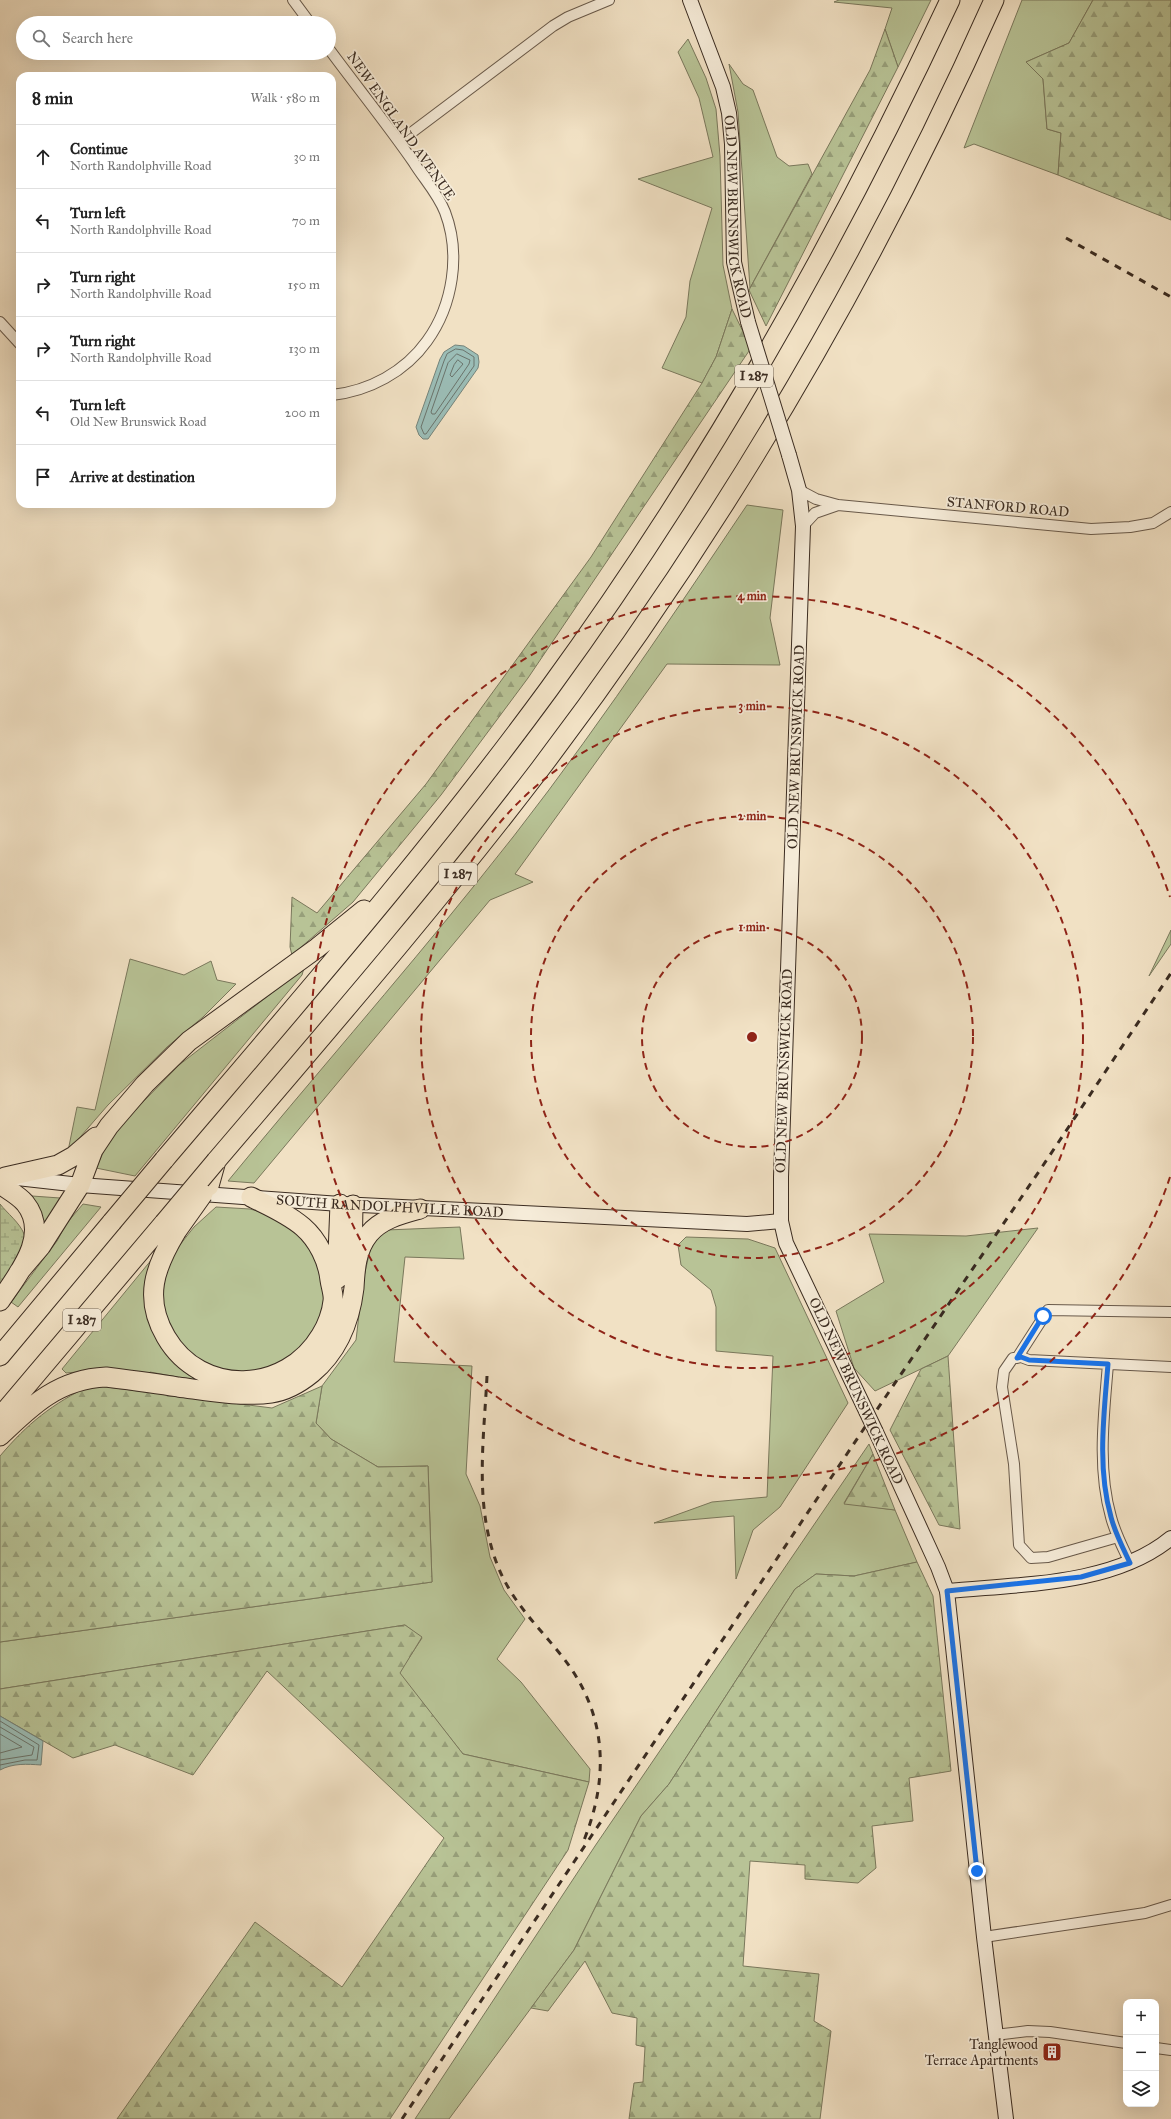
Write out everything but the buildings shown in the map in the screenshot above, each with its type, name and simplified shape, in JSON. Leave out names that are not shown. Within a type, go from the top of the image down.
[{"type":"highway","name":"I 287","points":[[0,1356],[396,884],[458,808],[550,687],[623,582],[751,383],[839,225],[886,135],[950,0]]},
{"type":"highway","name":"I 287","points":[[0,1417],[170,1227],[216,1161],[445,890],[580,715],[679,572],[749,462],[850,289],[939,119],[994,0]]},
{"type":"highway","points":[[0,1301],[19,1272],[41,1246],[80,1185],[93,1150],[109,1126],[145,1084],[189,1041],[317,948],[396,884]]},
{"type":"highway","points":[[19,1272],[33,1242],[34,1222],[25,1203],[2,1179],[58,1165],[74,1156],[109,1126]]},
{"type":"highway","points":[[251,1197],[293,1219],[305,1228],[314,1239],[325,1258],[334,1300]]},
{"type":"highway","points":[[170,1227],[158,1267],[153,1298],[160,1327],[184,1359],[201,1371],[219,1378],[246,1381],[269,1377],[292,1367],[316,1344],[325,1329],[334,1300],[346,1204]]},
{"type":"highway","points":[[346,1204],[352,1263],[354,1268]]},
{"type":"highway","points":[[0,1436],[39,1401],[55,1390],[86,1378],[106,1377],[232,1395],[273,1393],[302,1381],[320,1366],[340,1338],[348,1319],[351,1306],[354,1268],[362,1245],[376,1227],[391,1218],[420,1208]]},
{"type":"main road","name":"OLD NEW BRUNSWICK ROAD","points":[[690,0],[723,87],[729,113],[732,144],[734,262],[748,322],[799,490],[803,526],[781,1177],[781,1221],[790,1253],[876,1432],[938,1567],[947,1591],[995,2035],[1006,2102],[1006,2119]]},
{"type":"main road","name":"SOUTH RANDOLPHVILLE ROAD","points":[[2,1179],[420,1208],[747,1224],[781,1221]]},
{"type":"main road","points":[[947,1591],[1081,1577],[1130,1563],[1141,1558],[1171,1538]]},
{"type":"street","points":[[292,0],[305,16]]},
{"type":"street","points":[[398,142],[553,26],[568,17],[609,0]]},
{"type":"street","name":"NEW ENGLAND AVENUE","points":[[336,58],[438,199],[445,212],[453,250],[449,296],[431,336],[402,368],[365,388],[336,394]]},
{"type":"street","points":[[0,322],[16,340]]},
{"type":"street","name":"STANFORD ROAD","points":[[799,490],[816,500],[838,506],[1092,529],[1130,527],[1153,523],[1171,512]]},
{"type":"street","name":"STANFORD ROAD","points":[[803,526],[815,513],[838,506]]},
{"type":"street","points":[[1017,1358],[1048,1310],[1171,1312]]},
{"type":"street","points":[[1118,1537],[1048,1557],[1031,1558],[1018,1545],[1014,1464],[1002,1387],[1004,1371],[1013,1358],[1021,1357],[1029,1360],[1171,1367]]},
{"type":"street","points":[[1108,1364],[1103,1431],[1103,1466],[1106,1499],[1118,1537],[1130,1563]]},
{"type":"street","points":[[984,1937],[1145,1913],[1171,1905]]},
{"type":"street","points":[[995,2035],[1028,2031],[1050,2032],[1123,2044]]},
{"type":"street","points":[[1159,2048],[1171,2050]]},
{"type":"green space","points":[[839,0],[931,0],[898,67],[885,29],[892,8],[834,2]]},
{"type":"green space","points":[[1022,0],[1093,0],[1069,43],[1026,62],[1043,79],[1047,129],[1061,133],[1058,175],[974,144],[964,148]]},
{"type":"green space","points":[[1093,0],[1171,0],[1171,220],[1058,175],[1061,133],[1047,129],[1043,79],[1026,62],[1069,43]]},
{"type":"green space","points":[[885,29],[898,67],[766,326],[749,290],[870,70]]},
{"type":"green space","points":[[688,39],[706,78],[716,109],[720,156],[723,265],[732,309],[716,357],[702,383],[662,368],[686,317],[690,281],[712,208],[638,179],[713,157],[699,98],[678,52]]},
{"type":"green space","points":[[729,64],[743,84],[753,90],[777,157],[789,166],[808,164],[812,174],[750,288],[738,112]]},
{"type":"green space","points":[[732,309],[751,348],[528,678],[441,795],[353,902],[292,955],[290,947],[292,897],[317,913],[426,784],[591,557],[702,383],[716,357]]},
{"type":"green space","points":[[747,505],[783,510],[770,618],[780,665],[667,664],[515,874],[533,882],[490,900],[254,1183],[228,1181],[416,957],[514,836],[617,696]]},
{"type":"green space","points":[[1171,930],[1171,944],[1149,976]]},
{"type":"green space","points":[[130,959],[184,975],[211,961],[217,980],[236,984],[203,1017],[167,1047],[108,1105],[68,1151],[77,1107],[95,1110]]},
{"type":"green space","points":[[304,968],[302,975],[135,1176],[96,1168],[111,1135],[179,1065]]},
{"type":"green space","points":[[32,1196],[60,1198],[62,1200],[40,1239]]},
{"type":"green space","points":[[0,1204],[20,1226],[26,1241],[22,1254],[14,1268],[0,1286]]},
{"type":"green space","points":[[83,1204],[101,1207],[18,1307],[11,1302],[57,1241],[66,1224]]},
{"type":"green space","points":[[216,1207],[250,1209],[279,1217],[295,1225],[318,1257],[325,1298],[321,1321],[301,1349],[277,1366],[250,1374],[212,1369],[175,1342],[160,1300],[168,1260],[194,1227]]},
{"type":"green space","points":[[460,1227],[464,1259],[405,1257],[394,1362],[472,1366],[466,1474],[480,1506],[490,1557],[504,1590],[525,1619],[497,1659],[521,1682],[590,1769],[589,1782],[463,1754],[399,1673],[422,1638],[405,1625],[0,1689],[0,1642],[432,1582],[428,1466],[378,1467],[331,1439],[316,1423],[322,1386],[356,1340],[363,1281],[371,1246],[386,1230]]},
{"type":"green space","points":[[1038,1228],[948,1356],[875,1391],[854,1368],[836,1311],[884,1282],[869,1234],[966,1236]]},
{"type":"green space","points":[[686,1237],[748,1239],[775,1248],[848,1403],[780,1507],[753,1530],[736,1579],[734,1516],[654,1523],[712,1502],[767,1497],[773,1356],[716,1351],[716,1307],[711,1290],[681,1265],[678,1245]]},
{"type":"green space","points":[[157,1253],[152,1267],[176,1363],[187,1374],[199,1381],[150,1372],[149,1376],[100,1370],[66,1373],[62,1369]]},
{"type":"green space","points":[[948,1356],[960,1529],[939,1525],[890,1430],[921,1369]]},
{"type":"green space","points":[[91,1385],[272,1408],[322,1386],[316,1423],[331,1439],[378,1467],[428,1466],[432,1582],[0,1642],[0,1456],[10,1444],[41,1415],[64,1399]]},
{"type":"green space","points":[[869,1444],[873,1454],[844,1503],[895,1510],[917,1562],[854,1576],[816,1574],[795,1589],[669,1784],[641,1816],[574,1950],[449,2119],[415,2119],[595,1846]]},
{"type":"green space","points":[[873,1454],[895,1510],[844,1504]]},
{"type":"green space","points":[[917,1562],[933,1596],[951,1771],[909,1778],[913,1821],[872,1826],[876,1868],[858,1883],[805,1879],[805,1865],[750,1861],[743,1966],[819,1974],[814,2021],[831,2031],[820,2119],[629,2119],[634,2083],[643,2082],[645,2047],[636,2045],[637,2018],[612,2013],[585,1961],[548,2011],[531,2008],[574,1950],[641,1816],[669,1784],[795,1589],[816,1574],[854,1576]]},
{"type":"green space","points":[[405,1625],[422,1637],[400,1673],[463,1754],[589,1782],[568,1850],[390,2119],[117,2119],[255,1922],[342,1987],[444,1838],[267,1671],[193,1775],[115,1745],[73,1758],[0,1716],[0,1689]]},
{"type":"water","points":[[455,345],[464,346],[478,355],[478,368],[428,439],[423,439],[419,435],[416,427],[440,359],[444,352]]},
{"type":"water","points":[[0,1716],[43,1741],[41,1765],[15,1765],[0,1770]]},
{"type":"railway","points":[[1066,238],[1171,297]]},
{"type":"railway","points":[[402,2119],[1171,973]]},
{"type":"railway","points":[[487,1376],[482,1471],[483,1495],[485,1518],[497,1564],[517,1601],[577,1677],[588,1700],[596,1723],[600,1747],[600,1771],[597,1796],[591,1820],[582,1845]]},
{"type":"place","name":"Tanglewood Terrace Apartments","points":[[1052,2052]]},
{"type":"route","points":[[977,1871],[947,1591],[1081,1577],[1130,1563],[1111,1519],[1106,1499],[1103,1466],[1103,1431],[1108,1364],[1029,1360],[1021,1357],[1017,1358],[1043,1316]]}]
